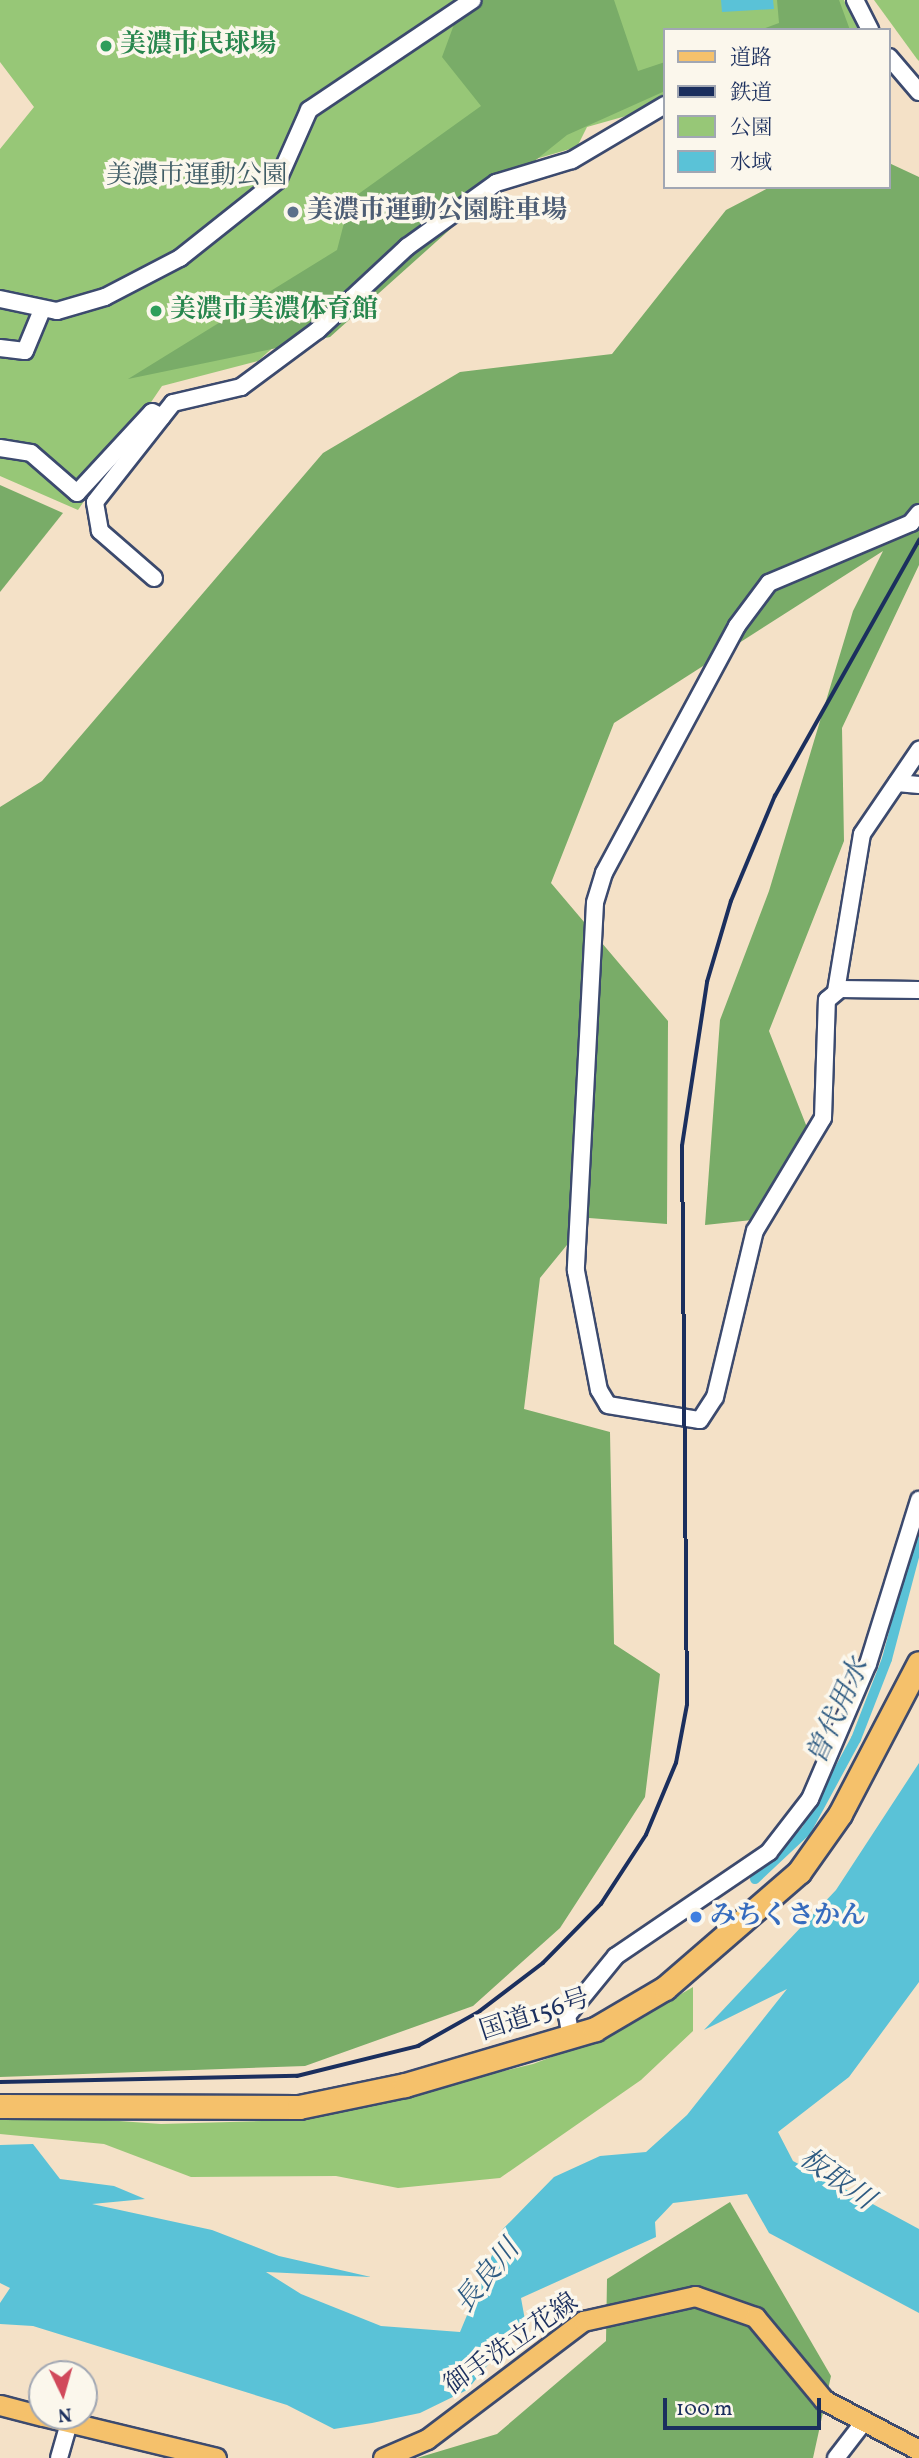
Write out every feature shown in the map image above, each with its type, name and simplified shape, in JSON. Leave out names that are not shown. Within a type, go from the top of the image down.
[{"type":"highway","name":"国道156号","points":[[0,2106],[299,2107],[571,2038],[664,1988],[799,1872],[840,1814],[919,1663]]},
{"type":"main road","name":"御手洗立花線","points":[[383,2458],[427,2439],[583,2321],[695,2296],[755,2317],[824,2399],[863,2423],[919,2450]]},
{"type":"main road","points":[[0,2405],[28,2412]]},
{"type":"main road","points":[[98,2430],[216,2458]]},
{"type":"street","points":[[0,299],[42,310],[105,297],[208,239],[278,180],[309,110],[473,0]]},
{"type":"street","points":[[855,0],[869,28]]},
{"type":"street","points":[[891,59],[919,92]]},
{"type":"street","points":[[154,578],[100,531],[95,502],[162,417],[182,397],[241,387],[318,330],[407,247],[496,183],[580,156],[664,106]]},
{"type":"street","points":[[0,349],[25,351],[42,310]]},
{"type":"street","points":[[0,448],[32,453],[78,493],[152,412],[162,417]]},
{"type":"street","points":[[919,513],[902,527],[769,583],[737,626],[604,873],[595,902],[576,1272],[599,1391],[608,1405],[691,1421],[700,1420],[715,1397],[755,1231],[823,1118],[824,1012],[836,991],[858,847],[919,750]]},
{"type":"street","points":[[897,783],[919,785]]},
{"type":"street","points":[[836,991],[919,990]]},
{"type":"street","points":[[571,2038],[566,2016],[616,1956],[748,1867],[789,1830],[824,1776],[912,1560],[919,1500]]},
{"type":"street","points":[[836,2458],[863,2423]]},
{"type":"street","points":[[59,2458],[67,2430]]},
{"type":"green space","name":"美濃市運動公園","points":[[0,0],[844,0],[858,28],[664,28],[664,105],[587,127],[577,147],[487,173],[363,267],[258,361],[162,386],[78,510],[0,476],[0,149],[34,107],[0,62]]},
{"type":"green space","points":[[463,0],[614,0],[638,71],[664,62],[664,91],[567,135],[456,224],[330,337],[128,379],[337,250],[350,200],[481,106],[442,57]]},
{"type":"green space","points":[[777,0],[839,0],[849,28],[765,28],[779,23]]},
{"type":"green space","points":[[874,0],[919,0],[919,61],[917,59]]},
{"type":"green space","points":[[891,164],[919,177],[919,565],[842,728],[844,841],[769,1031],[810,1135],[752,1220],[705,1225],[720,1020],[769,891],[853,611],[883,551],[614,723],[551,883],[668,1021],[667,1224],[589,1218],[540,1278],[524,1409],[610,1432],[614,1644],[660,1674],[645,1797],[560,1928],[473,2006],[305,2066],[0,2077],[0,807],[42,781],[323,453],[460,372],[612,354],[726,210],[766,189],[891,189]]},
{"type":"green space","points":[[0,485],[63,513],[0,592]]},
{"type":"green space","points":[[693,1987],[693,2031],[641,2080],[500,2178],[398,2188],[336,2176],[191,2177],[104,2144],[0,2134],[0,2118],[21,2114],[161,2124],[295,2120],[533,2064],[615,2033]]},
{"type":"green space","points":[[730,2202],[831,2376],[813,2458],[417,2458],[497,2434],[606,2341],[607,2279]]},
{"type":"water","points":[[721,0],[773,0],[774,9],[722,12]]},
{"type":"water","name":"長良川","points":[[919,1763],[919,1982],[849,2077],[778,2132],[793,2161],[919,2229],[919,2313],[769,2233],[747,2194],[673,2203],[655,2222],[656,2237],[521,2298],[525,2320],[467,2390],[420,2413],[372,2423],[334,2429],[287,2405],[33,2326],[0,2324],[0,2303],[10,2288],[0,2283],[0,2145],[33,2144],[60,2179],[114,2186],[145,2199],[92,2204],[212,2230],[279,2256],[371,2277],[266,2272],[301,2294],[381,2326],[460,2332],[503,2229],[554,2177],[600,2156],[646,2152],[687,2115],[787,1989],[704,2030],[836,1890]]},
{"type":"waterway","name":"曽代用水","points":[[755,1879],[806,1831],[856,1739],[887,1659],[919,1538]]},
{"type":"railway","points":[[0,2082],[297,2076],[418,2046],[480,2011],[543,1963],[601,1904],[646,1835],[676,1763],[687,1705],[682,1146],[707,982],[731,901],[775,796],[919,540]]},
{"type":"place","name":"美濃市民球場","points":[[106,46]]},
{"type":"place","name":"美濃市運動公園駐車場","points":[[293,212]]},
{"type":"place","name":"美濃市美濃体育館","points":[[156,311]]},
{"type":"place","name":"みちくさかん","points":[[696,1917]]},
{"type":"water label","name":"板取川","points":[[836,2180]]}]
